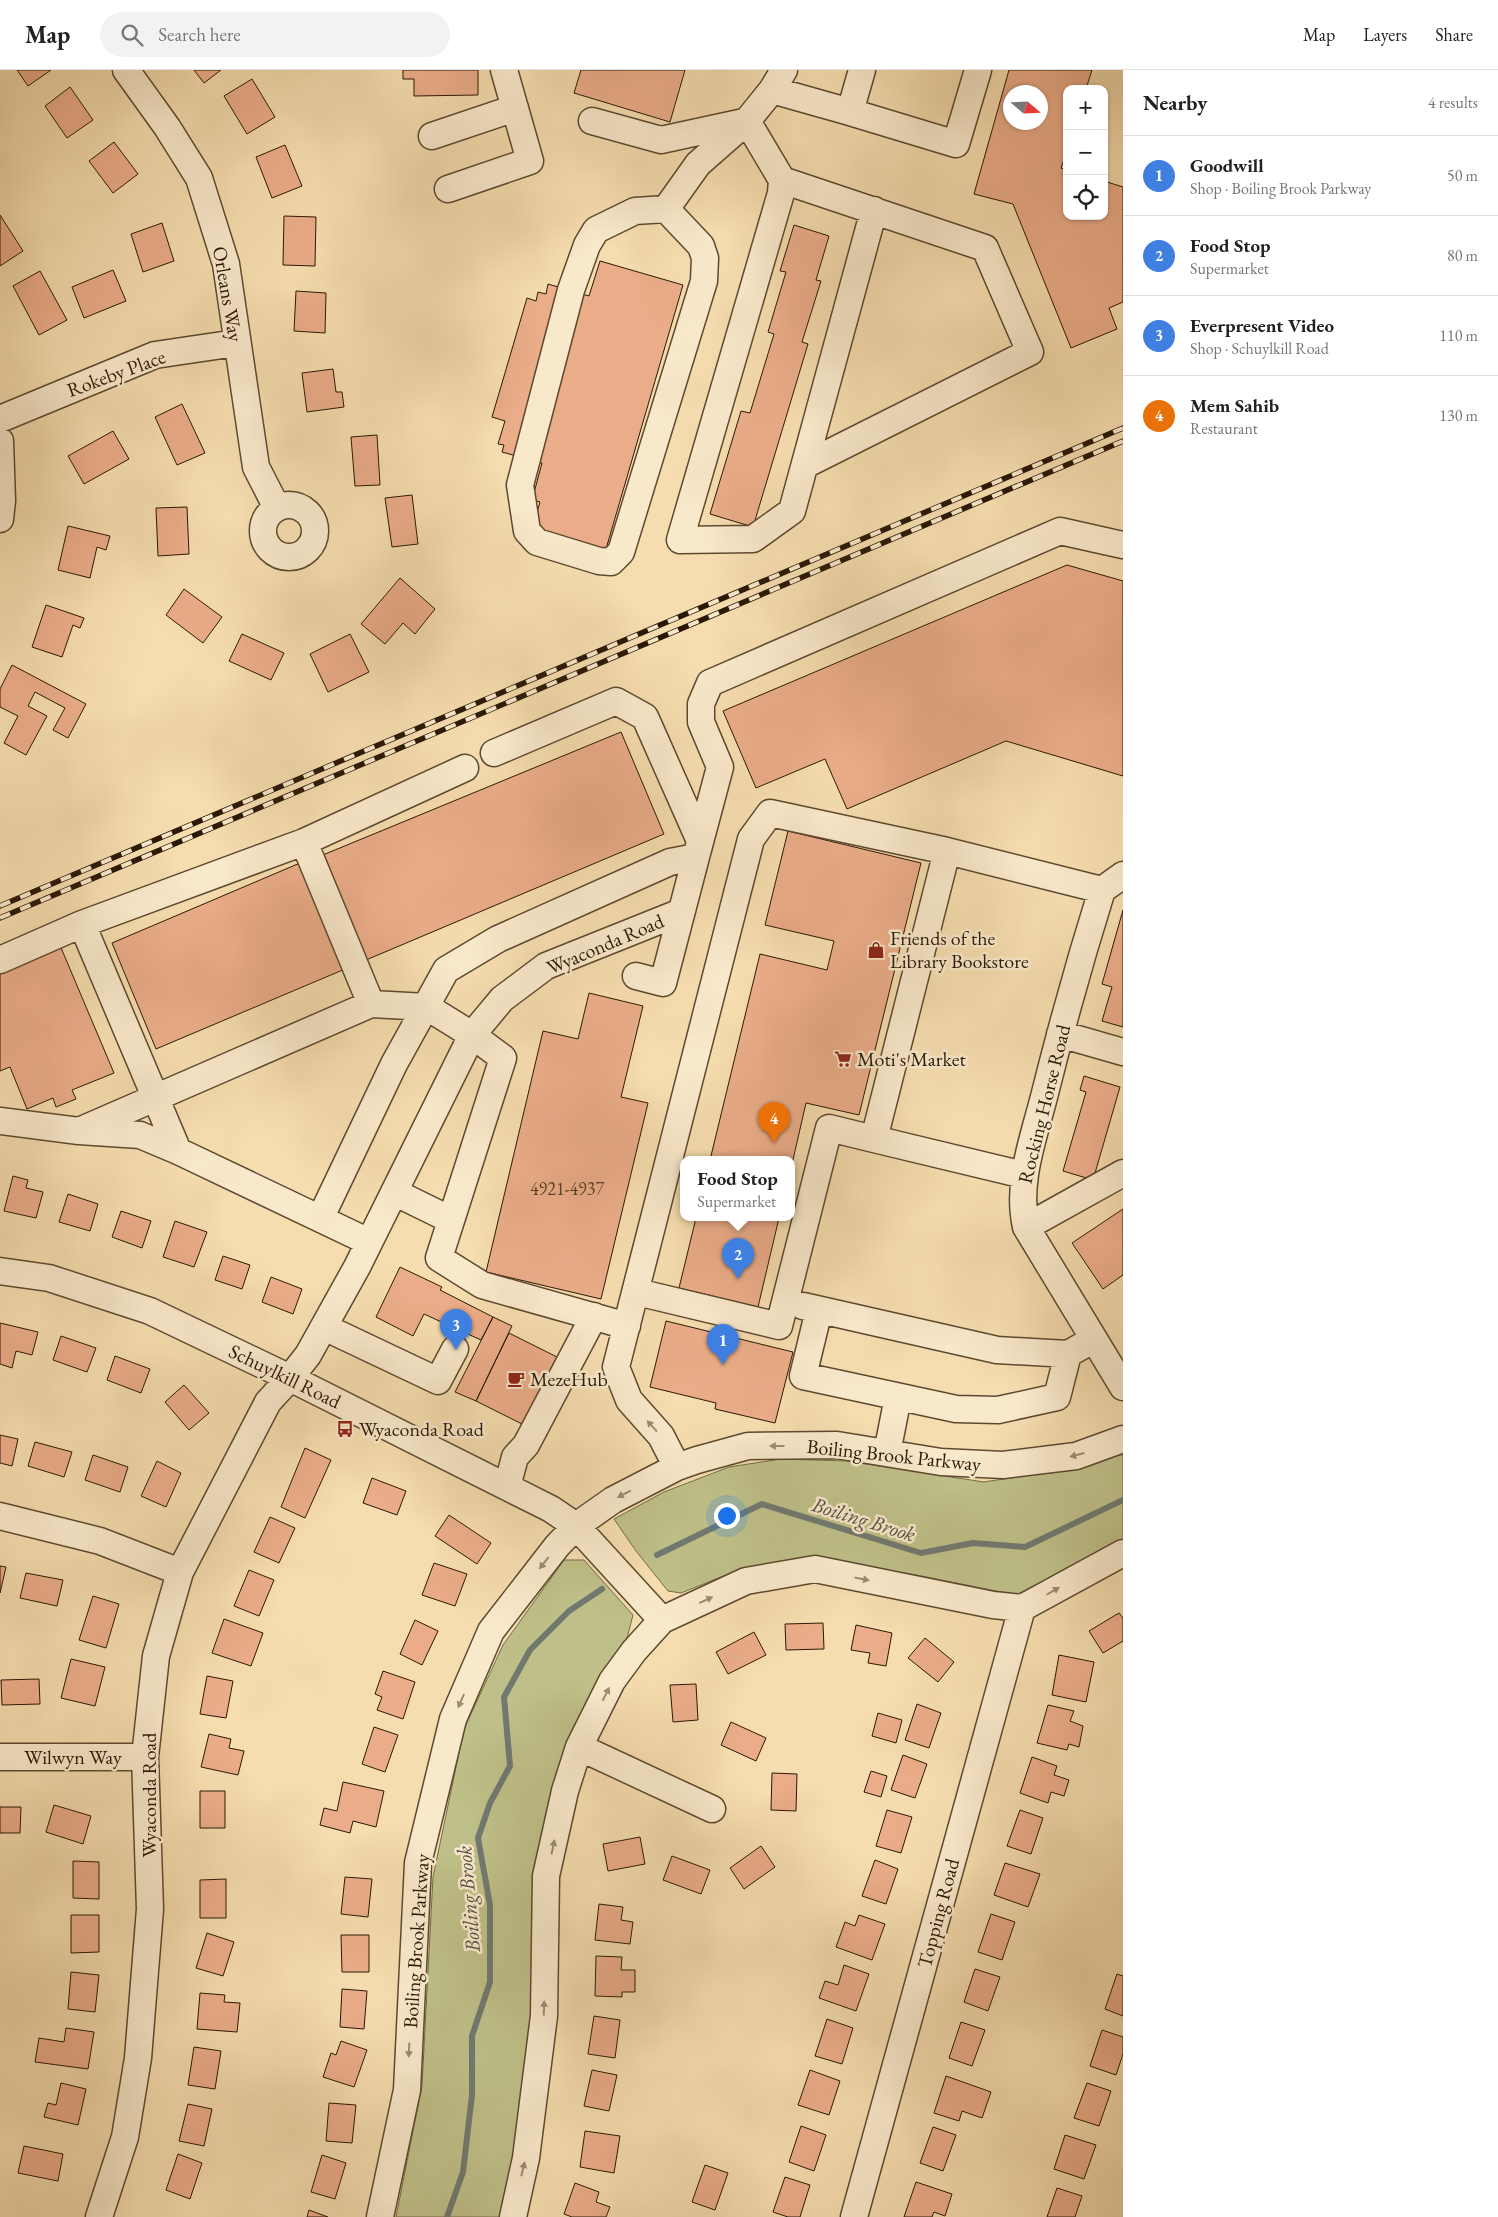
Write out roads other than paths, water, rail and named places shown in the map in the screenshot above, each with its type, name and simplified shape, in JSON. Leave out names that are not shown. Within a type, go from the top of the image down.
[{"type":"street","name":"Orleans Way","points":[[126,70],[167,127],[199,178],[226,264],[236,343],[256,467],[276,508]]},
{"type":"street","points":[[448,189],[530,161],[504,70]]},
{"type":"street","points":[[850,112],[862,70]]},
{"type":"street","points":[[666,209],[698,164],[747,121],[778,80],[850,112],[956,144],[978,70]]},
{"type":"street","points":[[432,136],[515,108]]},
{"type":"street","points":[[592,121],[660,140],[747,121]]},
{"type":"street","points":[[747,121],[782,180],[782,193],[680,540],[753,539],[792,511],[874,210]]},
{"type":"street","points":[[782,180],[985,248],[1030,352],[805,465]]},
{"type":"street","points":[[666,209],[701,246],[704,258],[704,281],[692,315],[621,552],[611,562],[599,561],[537,542],[527,531],[520,484],[571,290],[587,245],[596,230],[636,211],[666,209]]},
{"type":"street","name":"Rokeby Place","points":[[0,419],[155,355],[236,343]]},
{"type":"street","points":[[0,440],[2,502],[0,519]]},
{"type":"street","points":[[636,976],[663,983],[720,766],[701,722],[700,704],[710,683],[1060,531],[1123,545]]},
{"type":"street","points":[[494,753],[616,700],[645,717],[698,849]]},
{"type":"street","points":[[0,960],[82,924],[304,842],[465,768]]},
{"type":"street","points":[[677,1467],[660,1436],[629,1400],[616,1367],[637,1292],[751,839],[770,813],[947,851],[1102,890],[1123,875]]},
{"type":"street","points":[[304,842],[371,1004]]},
{"type":"street","points":[[320,1217],[394,1064],[446,970],[498,939],[698,849]]},
{"type":"street","points":[[874,1139],[947,851]]},
{"type":"street","name":"Rocking Horse Road","points":[[1102,890],[1060,1034],[1024,1175],[1022,1208],[1026,1227],[1123,1387]]},
{"type":"street","name":"Wyaconda Road","points":[[99,2217],[126,2137],[138,2058],[150,1909],[145,1757],[156,1656],[180,1572],[268,1402],[308,1355],[324,1327],[370,1242],[472,1035],[502,999],[546,966],[681,912]]},
{"type":"street","points":[[82,924],[178,1151]]},
{"type":"street","points":[[79,1131],[371,1004],[427,1007],[472,1035],[503,1058],[439,1258],[482,1285],[627,1326]]},
{"type":"street","points":[[1060,1034],[1123,1052]]},
{"type":"street","points":[[0,1121],[79,1131],[140,1135],[320,1217],[370,1242]]},
{"type":"street","points":[[637,1292],[779,1326],[829,1128],[1024,1175]]},
{"type":"street","points":[[1026,1227],[1123,1173]]},
{"type":"street","points":[[394,1192],[451,1220]]},
{"type":"street","name":"Schuylkill Road","points":[[0,1271],[49,1278],[150,1311],[290,1378],[551,1509],[576,1526],[662,1620]]},
{"type":"street","points":[[785,1302],[997,1350],[1068,1354],[1094,1339]]},
{"type":"street","points":[[819,1310],[803,1376],[956,1409],[998,1410],[1057,1397],[1068,1354]]},
{"type":"street","points":[[507,1487],[515,1457],[526,1446],[594,1316]]},
{"type":"street","points":[[324,1327],[438,1381],[455,1349]]},
{"type":"street","points":[[887,1453],[898,1397]]},
{"type":"street","name":"Boiling Brook Parkway","points":[[380,2217],[407,2090],[418,1863],[453,1719],[492,1632],[557,1546],[576,1526],[613,1500],[677,1467],[748,1446],[837,1445],[941,1462],[1003,1465],[1076,1456],[1123,1439]]},
{"type":"street","points":[[0,1516],[100,1541],[180,1572]]},
{"type":"street","points":[[512,2217],[526,2158],[544,2016],[546,1876],[565,1791],[579,1747],[612,1681],[634,1651],[662,1620],[746,1581],[814,1569],[993,1605],[1022,1608],[1123,1553]]},
{"type":"street","name":"Topping Road","points":[[854,2217],[1022,1608]]},
{"type":"street","points":[[579,1747],[712,1809]]},
{"type":"street","name":"Wilwyn Way","points":[[0,1757],[145,1757]]},
{"type":"waterway","name":"Boiling Brook","points":[[657,1555],[762,1504],[921,1553],[973,1543],[1025,1547],[1123,1500]]},
{"type":"waterway","name":"Boiling Brook","points":[[447,2217],[463,2172],[472,2095],[472,2036],[490,1982],[490,1905],[478,1838],[490,1803],[510,1766],[504,1697],[530,1650],[569,1611],[602,1589]]},
{"type":"railway","points":[[0,906],[1123,428]]},
{"type":"railway","points":[[0,918],[1123,441]]},
{"type":"place","name":"Friends of the Library Bookstore","points":[[876,950]]},
{"type":"place","name":"Moti's Market","points":[[843,1059]]},
{"type":"place","name":"Mem Sahib","points":[[774,1143]]},
{"type":"place","name":"Food Stop","points":[[738,1279]]},
{"type":"place","name":"Everpresent Video","points":[[456,1350]]},
{"type":"place","name":"Goodwill","points":[[723,1365]]},
{"type":"place","name":"MezeHub","points":[[516,1379]]},
{"type":"place","name":"Wyaconda Road","points":[[345,1429]]}]
